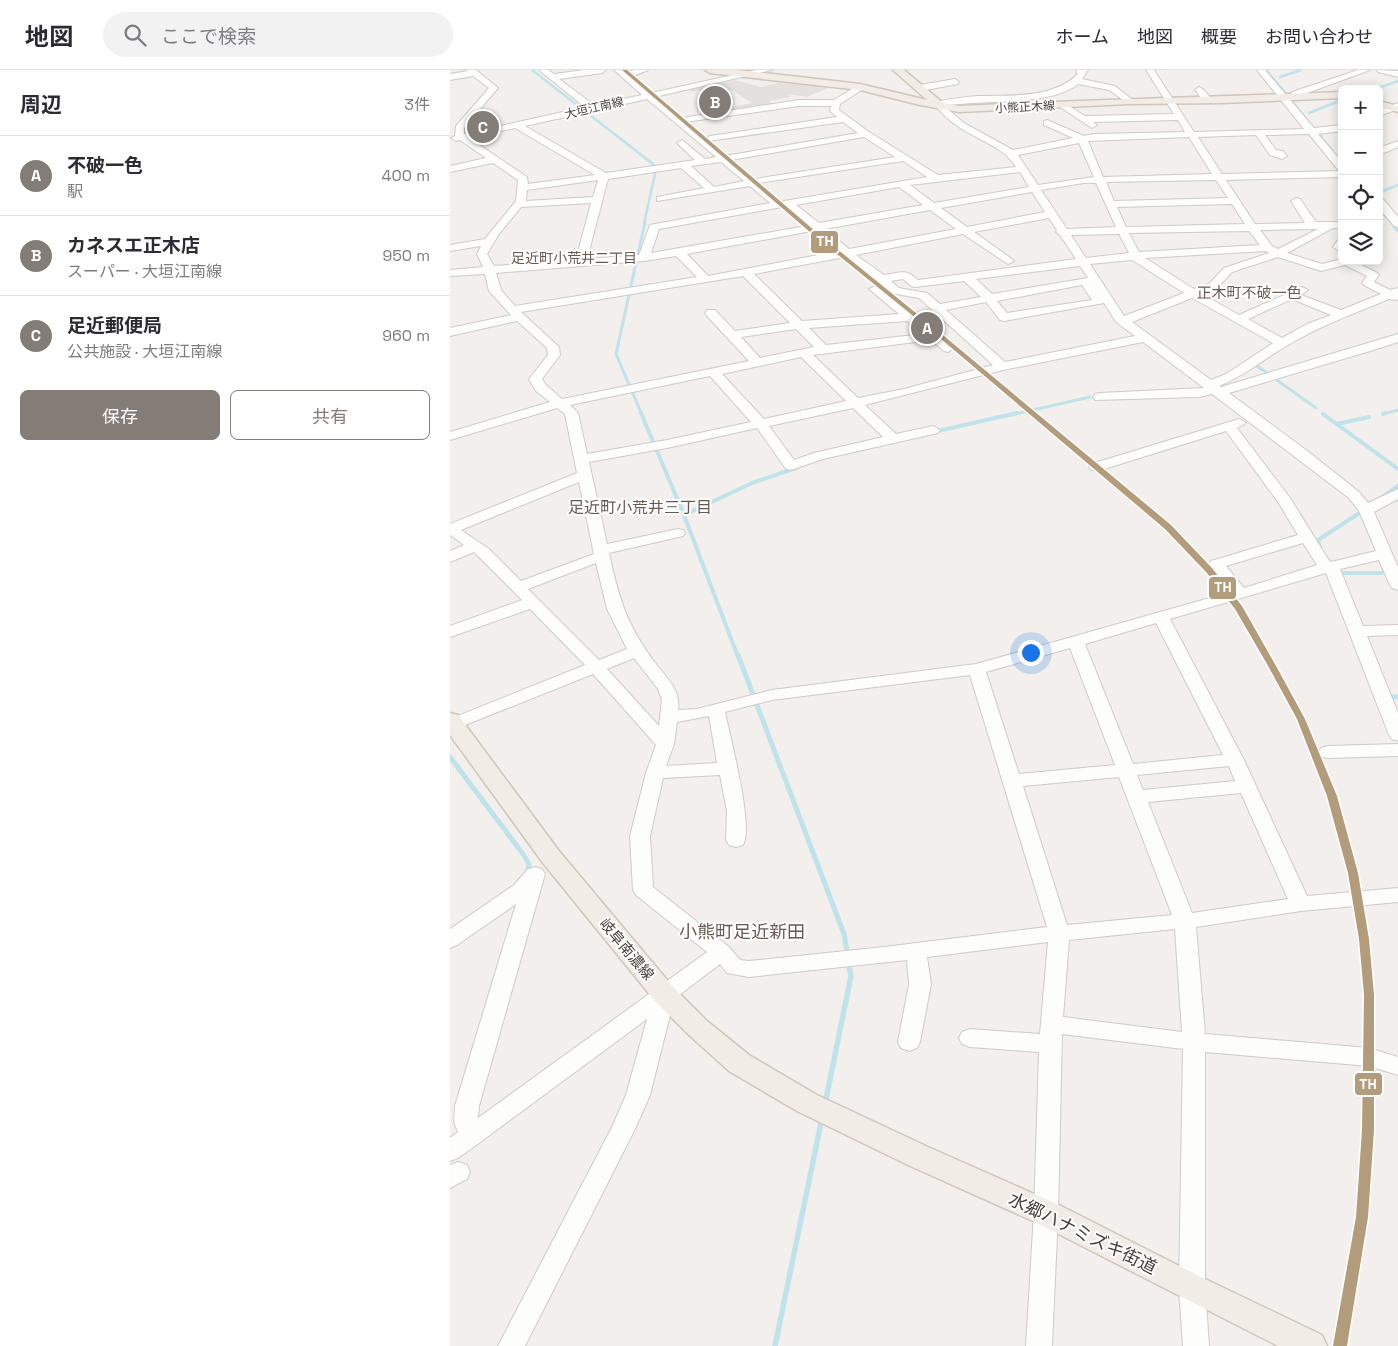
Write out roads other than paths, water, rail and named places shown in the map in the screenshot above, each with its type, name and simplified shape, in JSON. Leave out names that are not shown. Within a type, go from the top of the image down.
[{"type":"main road","name":"小熊正木線","points":[[710,70],[743,72],[860,87],[939,105],[980,110],[1168,99],[1207,100],[1338,95]]},
{"type":"main road","points":[[898,70],[939,105]]},
{"type":"main road","points":[[1383,105],[1396,107]]},
{"type":"main road","name":"岐阜南濃線","points":[[451,723],[543,866],[698,1028],[739,1063],[808,1102],[853,1123]]},
{"type":"main road","name":"水郷ハナミズキ街道","points":[[853,1123],[918,1156],[1046,1213],[1192,1288],[1312,1346]]},
{"type":"street","points":[[542,70],[592,108]]},
{"type":"street","points":[[552,77],[602,70]]},
{"type":"street","points":[[618,70],[688,120],[710,139],[727,158]]},
{"type":"street","points":[[632,71],[644,70]]},
{"type":"street","name":"大垣江南線","points":[[450,140],[743,72],[768,70]]},
{"type":"street","points":[[939,105],[962,100],[1030,96],[1062,88],[1078,81],[1083,74],[1080,72],[1084,70]]},
{"type":"street","points":[[1150,70],[1250,226],[1273,251]]},
{"type":"street","points":[[1261,70],[1289,97]]},
{"type":"street","points":[[1271,70],[1338,163]]},
{"type":"street","points":[[1289,97],[1366,70]]},
{"type":"street","points":[[1381,70],[1398,74]]},
{"type":"street","points":[[450,77],[472,71],[494,88],[459,128],[458,132],[461,137],[523,179],[519,204],[488,242],[482,254],[490,270],[495,291],[554,347],[554,355],[535,379],[541,388],[571,413],[615,609],[636,651],[666,688],[671,700],[666,744],[655,773],[640,836],[643,890],[722,952],[734,966],[749,969],[1059,933],[1185,921],[1301,904],[1398,894]]},
{"type":"street","points":[[632,71],[653,94],[840,253],[910,318],[948,348]]},
{"type":"street","points":[[1078,81],[1112,88],[1130,101]]},
{"type":"street","points":[[920,88],[955,82]]},
{"type":"street","points":[[860,87],[836,103],[834,111],[866,134],[936,178]]},
{"type":"street","points":[[1199,90],[1207,100]]},
{"type":"street","points":[[688,120],[799,103],[836,103]]},
{"type":"street","points":[[939,105],[961,124],[1012,153],[1062,232],[1123,321],[1348,490],[1366,510],[1387,549],[1398,585]]},
{"type":"street","points":[[1061,105],[1096,127],[1099,137]]},
{"type":"street","points":[[1383,112],[1396,107]]},
{"type":"street","points":[[1083,119],[1180,116]]},
{"type":"street","points":[[710,139],[845,119]]},
{"type":"street","points":[[1047,123],[1082,139],[1110,204],[1136,256],[1192,294],[1282,343]]},
{"type":"street","points":[[517,125],[604,176]]},
{"type":"street","points":[[1012,153],[1099,137],[1316,131],[1338,128]]},
{"type":"street","points":[[1316,131],[1338,152]]},
{"type":"street","points":[[1258,132],[1273,153],[1280,153],[1282,156]]},
{"type":"street","points":[[522,188],[684,165],[866,134]]},
{"type":"street","points":[[682,143],[703,162]]},
{"type":"street","points":[[1383,150],[1398,144]]},
{"type":"street","points":[[661,198],[904,158]]},
{"type":"street","points":[[450,169],[496,159]]},
{"type":"street","points":[[684,165],[712,190]]},
{"type":"street","points":[[1148,165],[1155,178]]},
{"type":"street","points":[[644,258],[654,227],[936,178],[1023,169]]},
{"type":"street","points":[[822,226],[1035,188],[1100,180],[1338,174]]},
{"type":"street","points":[[580,264],[604,176]]},
{"type":"street","points":[[901,184],[1008,261]]},
{"type":"street","points":[[519,204],[598,200]]},
{"type":"street","points":[[1062,232],[1122,230],[1190,215],[1234,201]]},
{"type":"street","points":[[1296,201],[1312,225]]},
{"type":"street","points":[[783,204],[806,229],[882,279],[895,291],[923,295],[1002,366]]},
{"type":"street","points":[[1110,204],[1190,215],[1250,226],[1338,225]]},
{"type":"street","points":[[1383,207],[1392,222],[1398,238]]},
{"type":"street","points":[[450,332],[516,313],[1052,214]]},
{"type":"street","points":[[680,223],[706,247]]},
{"type":"street","points":[[1123,321],[1213,286],[1228,270],[1338,225]]},
{"type":"street","points":[[450,274],[644,258],[806,229]]},
{"type":"street","points":[[450,248],[488,242]]},
{"type":"street","points":[[906,276],[915,284],[1136,256],[1223,249],[1273,251],[1321,268],[1338,264]]},
{"type":"street","points":[[679,252],[705,279]]},
{"type":"street","points":[[882,279],[1076,252]]},
{"type":"street","points":[[1355,265],[1373,275],[1368,282],[1395,295]]},
{"type":"street","points":[[745,272],[823,349]]},
{"type":"street","points":[[938,308],[988,298],[1086,281],[1099,302],[1004,317],[988,298],[967,277]]},
{"type":"street","points":[[1239,320],[1297,293],[1340,314]]},
{"type":"street","points":[[1214,388],[1282,343],[1340,314],[1395,295]]},
{"type":"street","points":[[711,313],[757,362]]},
{"type":"street","points":[[732,335],[800,325],[910,318]]},
{"type":"street","points":[[450,436],[561,403],[757,362],[823,349],[934,336]]},
{"type":"street","points":[[581,459],[647,448],[761,424],[906,392],[1002,366],[1145,338]]},
{"type":"street","points":[[1100,397],[1200,393],[1354,354],[1398,338]]},
{"type":"street","points":[[804,353],[893,439]]},
{"type":"street","points":[[713,372],[761,424],[791,466],[819,456],[933,430]]},
{"type":"street","points":[[1096,467],[1254,418]]},
{"type":"street","points":[[1229,426],[1285,501],[1322,562],[1333,570],[1398,735]]},
{"type":"street","points":[[451,530],[585,475]]},
{"type":"street","points":[[1366,510],[1398,493]]},
{"type":"street","points":[[451,530],[484,552],[596,667],[666,744]]},
{"type":"street","points":[[518,587],[601,553],[678,533]]},
{"type":"street","points":[[1241,594],[1216,564],[1307,537]]},
{"type":"street","points":[[450,557],[475,546]]},
{"type":"street","points":[[668,717],[697,714],[772,695],[977,669],[1241,594],[1387,549]]},
{"type":"street","points":[[450,632],[533,602]]},
{"type":"street","points":[[1161,617],[1235,760],[1301,904]]},
{"type":"street","points":[[1356,631],[1398,630]]},
{"type":"street","points":[[1076,642],[1185,921],[1194,1042],[1192,1288],[1196,1346]]},
{"type":"street","points":[[451,723],[636,651]]},
{"type":"street","points":[[977,669],[1059,933],[1050,1034],[1046,1213],[1039,1346]]},
{"type":"street","points":[[716,709],[736,811],[736,840]]},
{"type":"street","points":[[1327,752],[1398,750]]},
{"type":"street","points":[[1011,781],[1235,760]]},
{"type":"street","points":[[655,773],[728,768]]},
{"type":"street","points":[[1137,797],[1247,786]]},
{"type":"street","points":[[450,940],[521,890],[543,866]]},
{"type":"street","points":[[471,1136],[466,1122],[467,1106],[543,866]]},
{"type":"street","points":[[909,1042],[920,984],[916,950]]},
{"type":"street","points":[[453,1167],[471,1136],[722,952]]},
{"type":"street","points":[[511,1346],[623,1129],[638,1096],[664,994]]},
{"type":"street","points":[[970,1038],[1050,1034],[1194,1042],[1369,1057],[1398,1066]]},
{"type":"waterway","points":[[532,70],[653,164],[655,174],[644,223]]},
{"type":"waterway","points":[[1266,70],[1287,95]]},
{"type":"waterway","points":[[1280,77],[1301,70]]},
{"type":"waterway","points":[[1383,86],[1398,81]]},
{"type":"waterway","points":[[1290,99],[1305,117]]},
{"type":"waterway","points":[[1309,113],[1338,102]]},
{"type":"waterway","points":[[1317,132],[1332,150]]},
{"type":"waterway","points":[[1383,191],[1398,185]]},
{"type":"waterway","points":[[1383,213],[1391,222]]},
{"type":"waterway","points":[[642,415],[616,354],[645,222]]},
{"type":"waterway","points":[[1394,227],[1398,231]]},
{"type":"waterway","points":[[1255,365],[1269,374]]},
{"type":"waterway","points":[[1274,378],[1316,408]]},
{"type":"waterway","points":[[1011,415],[1090,397]]},
{"type":"waterway","points":[[1385,413],[1383,414],[1398,410]]},
{"type":"waterway","points":[[641,413],[684,515]]},
{"type":"waterway","points":[[934,432],[1017,413]]},
{"type":"waterway","points":[[1323,414],[1398,469]]},
{"type":"waterway","points":[[1337,424],[1369,417]]},
{"type":"waterway","points":[[684,515],[752,483],[796,468]]},
{"type":"waterway","points":[[1381,498],[1398,486]]},
{"type":"waterway","points":[[1320,548],[1318,540],[1358,514]]},
{"type":"waterway","points":[[684,515],[738,657]]},
{"type":"waterway","points":[[1338,573],[1382,573]]},
{"type":"waterway","points":[[738,655],[844,934],[849,962]]},
{"type":"waterway","points":[[1389,697],[1398,697]]},
{"type":"waterway","points":[[450,757],[523,854],[529,864],[527,874]]},
{"type":"waterway","points":[[825,1104],[851,976],[848,961]]},
{"type":"waterway","points":[[775,1346],[822,1118]]},
{"type":"place","name":"カネスエ正木店","points":[[715,102]]},
{"type":"place","name":"足近郵便局","points":[[483,127]]},
{"type":"place","name":"不破一色","points":[[927,328]]},
{"type":"district","name":"足近町小荒井二丁目","points":[[574,258]]},
{"type":"district","name":"正木町不破一色","points":[[1249,292]]},
{"type":"district","name":"足近町小荒井三丁目","points":[[640,507]]},
{"type":"district","name":"小熊町足近新田","points":[[742,931]]}]
